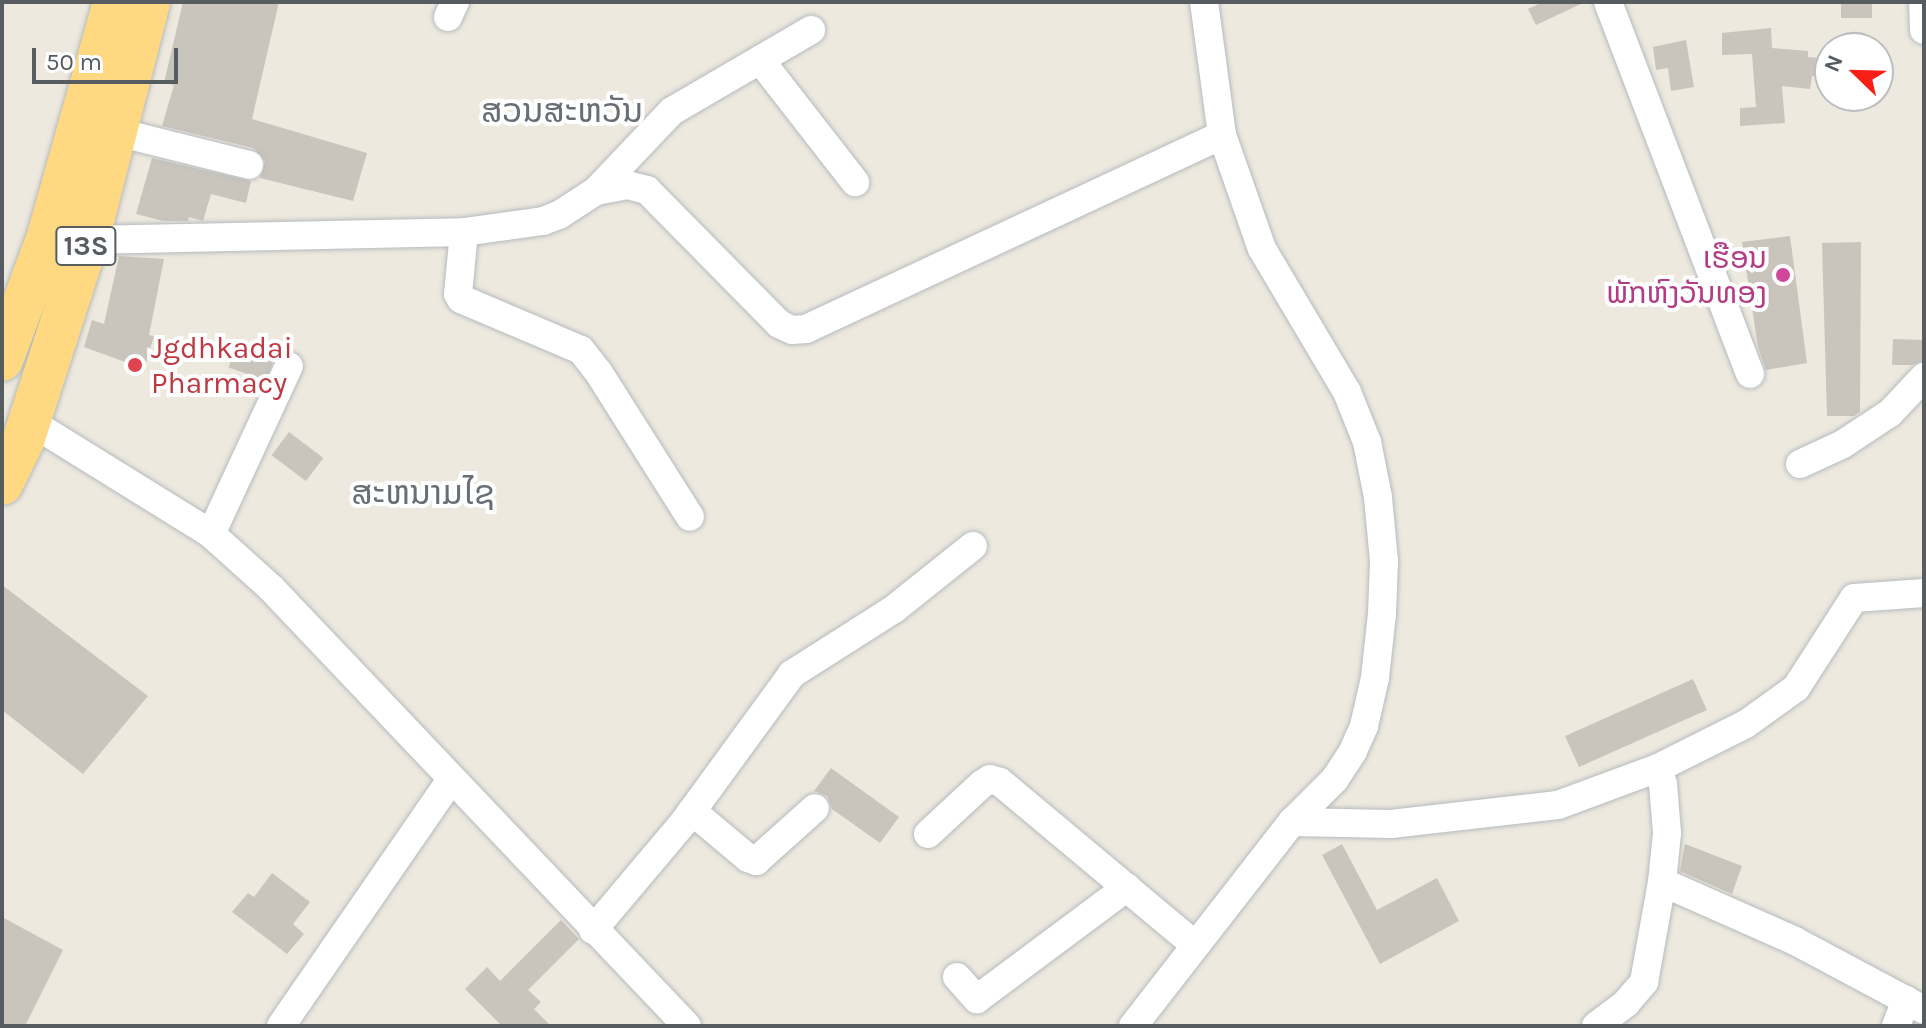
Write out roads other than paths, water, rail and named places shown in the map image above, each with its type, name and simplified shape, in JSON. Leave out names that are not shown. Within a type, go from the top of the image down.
[{"type":"highway","name":"13S","points":[[2,360],[48,236],[114,2]]},
{"type":"highway","name":"13S","points":[[2,484],[88,240],[149,2]]},
{"type":"street","points":[[1133,1026],[1292,822],[1335,779],[1364,726],[1375,678],[1382,614],[1384,561],[1378,497],[1367,442],[1355,408],[1262,249],[1222,135],[1204,2]]},
{"type":"street","points":[[1608,2],[1750,374]]},
{"type":"street","points":[[1923,2],[1924,30]]},
{"type":"street","points":[[88,240],[464,232],[543,221],[559,215],[596,191],[672,111],[811,30]]},
{"type":"street","points":[[760,60],[855,182]]},
{"type":"street","points":[[117,132],[249,165]]},
{"type":"street","points":[[596,191],[627,185],[647,190],[779,324],[792,330],[806,329],[1222,135]]},
{"type":"street","points":[[464,232],[458,294],[461,299],[581,350],[599,373],[690,517]]},
{"type":"street","points":[[211,534],[289,366]]},
{"type":"street","points":[[1800,464],[1843,444],[1890,413],[1924,377]]},
{"type":"street","points":[[18,432],[211,534],[271,588],[687,1026]]},
{"type":"street","points":[[593,930],[692,811],[792,674],[894,609],[973,546]]},
{"type":"street","points":[[1292,822],[1391,824],[1558,805],[1658,768],[1746,724],[1796,688],[1854,598],[1924,593]]},
{"type":"street","points":[[1596,1026],[1626,1003],[1644,982],[1662,882],[1667,833],[1658,768]]},
{"type":"street","points":[[928,834],[990,779],[1000,782],[1194,944]]},
{"type":"street","points":[[281,1026],[451,780]]},
{"type":"street","points":[[692,811],[748,858],[756,861],[815,808]]},
{"type":"street","points":[[1662,882],[1795,941],[1915,1005],[1896,1026]]},
{"type":"street","points":[[957,977],[977,999],[1127,887]]},
{"type":"place","name":"ເຮືອນ ພັກຫົງວັນທອງ","points":[[1783,275]]},
{"type":"place","name":"Jgdhkadai Pharmacy","points":[[135,365]]},
{"type":"district","name":"ສວນສະຫວັນ","points":[[562,112]]},
{"type":"district","name":"ສະຫນາມໄຊ","points":[[423,494]]}]
